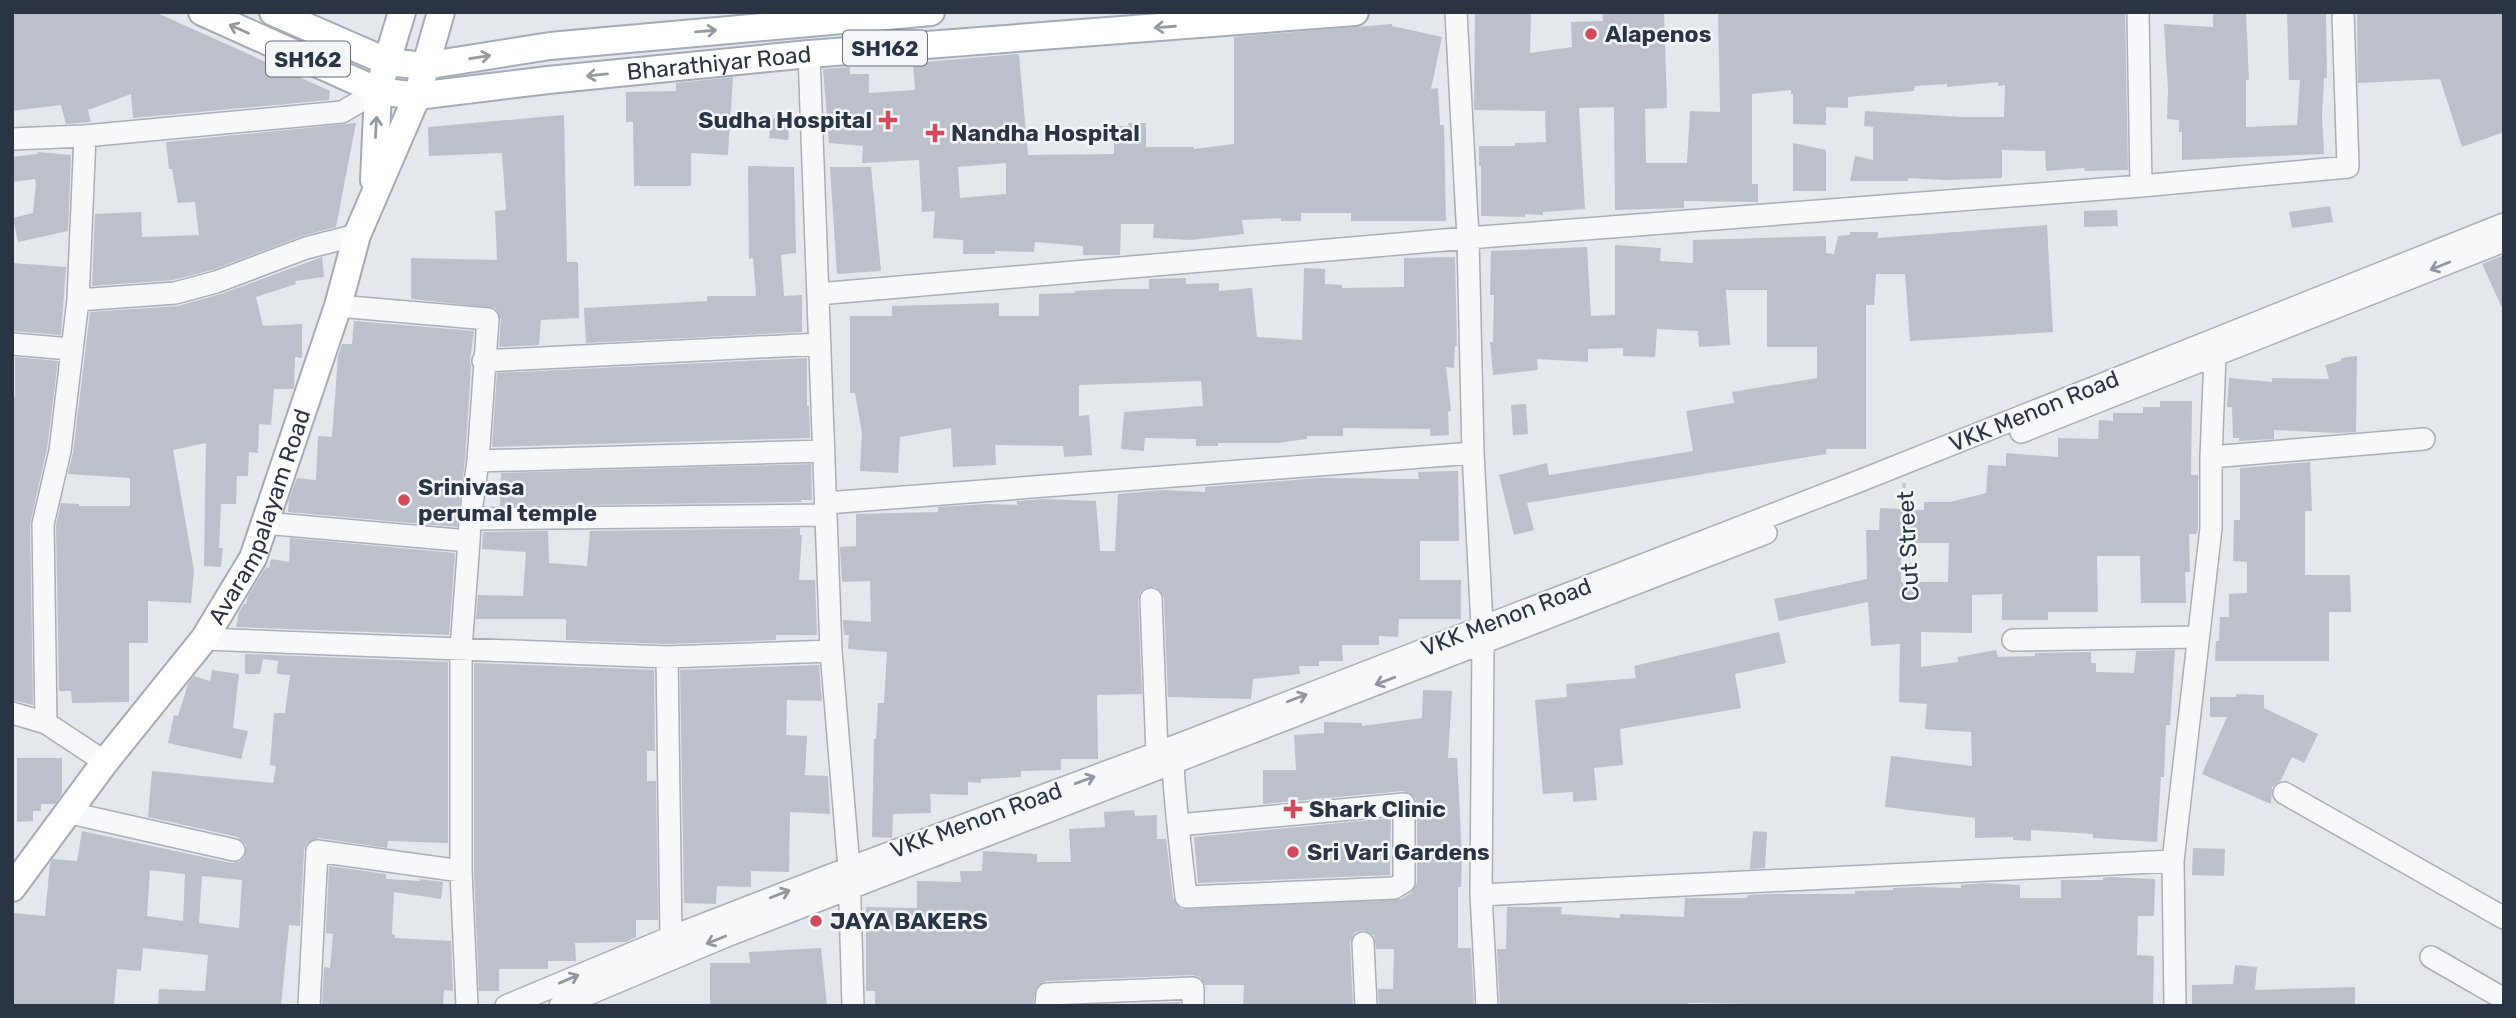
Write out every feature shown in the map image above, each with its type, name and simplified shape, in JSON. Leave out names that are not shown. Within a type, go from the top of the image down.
[{"type":"main road","name":"SH162","points":[[202,12],[378,91],[417,96]]},
{"type":"main road","name":"SH162","points":[[273,12],[388,62]]},
{"type":"main road","points":[[373,195],[378,91],[401,12]]},
{"type":"main road","name":"Avarampalayam Road","points":[[12,887],[66,812],[204,639],[253,558],[338,306],[357,235],[417,96],[441,12]]},
{"type":"main road","name":"Bharathiyar Road","points":[[388,62],[424,66],[550,46],[931,12]]},
{"type":"main road","name":"Bharathiyar Road","points":[[417,96],[809,54],[1355,12]]},
{"type":"street","points":[[1457,12],[1468,238],[1473,453],[1483,635],[1481,895],[1487,1006]]},
{"type":"street","points":[[2138,12],[2141,186]]},
{"type":"street","points":[[818,294],[2348,167],[2343,12]]},
{"type":"street","points":[[809,54],[831,651],[850,878],[853,1006]]},
{"type":"street","points":[[12,139],[86,136],[342,112],[378,91]]},
{"type":"street","points":[[46,723],[43,524],[60,451],[78,300],[86,136]]},
{"type":"street","name":"VKK Menon Road","points":[[1483,635],[1862,480],[2504,224]]},
{"type":"street","points":[[78,300],[175,293],[216,282],[306,248],[357,235]]},
{"type":"street","name":"VKK Menon Road","points":[[506,1006],[674,947],[1483,635],[1904,478],[2504,241]]},
{"type":"street","points":[[338,306],[488,319],[461,649],[461,871],[467,1006]]},
{"type":"street","points":[[12,344],[71,349]]},
{"type":"street","points":[[483,361],[820,344]]},
{"type":"street","points":[[2175,1006],[2173,861],[2211,528],[2215,356]]},
{"type":"street","points":[[2211,457],[2424,439]]},
{"type":"street","points":[[478,461],[823,452]]},
{"type":"street","points":[[470,519],[826,509],[1473,453]]},
{"type":"street","points":[[264,523],[469,541]]},
{"type":"street","points":[[1151,599],[1165,758],[1178,825],[1186,897],[1394,888],[1404,882],[1404,804],[1178,825]]},
{"type":"street","points":[[2013,640],[2198,637]]},
{"type":"street","points":[[204,639],[667,657],[831,651]]},
{"type":"street","points":[[667,657],[674,947]]},
{"type":"street","points":[[12,713],[46,723],[105,762]]},
{"type":"street","points":[[2284,793],[2504,918]]},
{"type":"street","points":[[66,812],[234,850]]},
{"type":"street","points":[[309,1006],[317,851],[461,871]]},
{"type":"street","points":[[1481,895],[2173,861]]},
{"type":"street","points":[[1363,943],[1366,1006]]},
{"type":"street","name":"VKK Menon Road","points":[[572,1003],[674,947]]},
{"type":"street","points":[[2431,957],[2504,999]]},
{"type":"street","points":[[1046,1006],[1047,994],[1193,988],[1193,1006]]},
{"type":"path","name":"Cut Street","points":[[1904,478],[1912,613]]},
{"type":"building","points":[[12,12],[155,12],[330,91],[329,100],[133,118],[131,94],[88,110],[91,122],[66,124],[61,105],[12,111]]},
{"type":"building","points":[[1475,12],[1531,13],[1530,53],[1572,47],[1571,22],[1603,21],[1602,12],[1664,12],[1667,108],[1645,109],[1646,163],[1687,163],[1690,111],[1720,112],[1718,12],[2125,12],[2128,170],[2085,171],[2084,168],[2046,171],[2045,151],[2002,150],[2002,178],[1850,181],[1855,156],[1873,160],[1873,127],[1864,126],[1865,111],[2004,117],[2005,85],[1998,86],[1998,82],[1947,87],[1947,84],[1915,86],[1914,91],[1848,97],[1848,108],[1826,107],[1826,125],[1793,124],[1791,90],[1752,94],[1752,184],[1758,184],[1758,202],[1684,201],[1684,208],[1615,210],[1614,107],[1579,108],[1585,209],[1543,212],[1543,215],[1525,214],[1525,217],[1481,216],[1479,146],[1515,146],[1515,143],[1546,142],[1545,111],[1474,110]]},
{"type":"building","points":[[2213,12],[2246,12],[2249,80],[2246,80],[2246,127],[2297,125],[2300,80],[2289,80],[2287,12],[2326,12],[2327,78],[2324,78],[2322,116],[2324,154],[2182,160],[2179,120],[2167,119],[2164,24],[2213,27]]},
{"type":"building","points":[[2357,12],[2504,12],[2504,132],[2462,147],[2440,79],[2358,83]]},
{"type":"building","points":[[1392,24],[1442,37],[1431,89],[1438,88],[1440,125],[1444,125],[1446,221],[1351,221],[1351,213],[1301,213],[1301,221],[1281,221],[1281,218],[1242,220],[1244,234],[1191,240],[1153,238],[1154,224],[1121,224],[1120,255],[1083,255],[1083,246],[1035,242],[1034,252],[963,254],[963,240],[933,238],[935,211],[922,212],[919,160],[862,163],[863,146],[829,143],[823,69],[850,67],[850,74],[869,74],[869,93],[915,90],[913,63],[1019,54],[1028,155],[1114,154],[1114,126],[1129,126],[1128,123],[1146,123],[1146,147],[1194,149],[1234,144],[1234,37]],"holes":[[[1006,163],[1006,194],[960,198],[958,167]]]},
{"type":"building","points":[[733,77],[728,155],[691,153],[691,186],[634,186],[633,122],[626,122],[626,92],[676,91],[676,83]]},
{"type":"building","points":[[564,115],[567,262],[578,262],[579,318],[541,320],[539,345],[499,347],[501,319],[495,308],[411,299],[411,258],[497,260],[495,211],[506,210],[502,153],[429,156],[428,127]]},
{"type":"building","points":[[771,118],[790,119],[788,140],[769,138]]},
{"type":"building","points":[[356,123],[336,227],[302,236],[212,270],[173,280],[92,286],[95,214],[141,212],[142,237],[199,235],[195,202],[178,203],[172,169],[169,169],[166,142]]},
{"type":"building","points":[[1793,143],[1826,150],[1826,191],[1793,191]]},
{"type":"building","points":[[38,152],[71,155],[68,231],[18,242],[13,218],[33,213],[36,184],[35,179],[12,182],[12,157]]},
{"type":"building","points":[[748,166],[794,167],[796,253],[781,255],[784,296],[802,295],[802,332],[586,343],[584,308],[707,301],[707,296],[756,296],[753,258],[749,259]]},
{"type":"building","points":[[830,167],[871,167],[881,271],[837,274]]},
{"type":"building","points":[[2330,206],[2333,222],[2292,228],[2289,212]]},
{"type":"building","points":[[2117,210],[2118,226],[2084,227],[2084,211]]},
{"type":"building","points":[[2047,225],[2053,332],[1910,341],[1905,274],[1876,274],[1874,305],[1866,305],[1866,449],[1826,449],[1826,454],[1527,503],[1534,530],[1514,535],[1499,475],[1547,463],[1549,475],[1693,451],[1686,411],[1734,403],[1732,392],[1817,378],[1817,347],[1767,347],[1767,290],[1726,290],[1730,345],[1699,347],[1698,331],[1657,329],[1655,357],[1623,356],[1623,348],[1588,349],[1588,362],[1537,359],[1538,370],[1493,375],[1490,342],[1493,342],[1494,295],[1490,295],[1491,251],[1587,247],[1591,316],[1615,315],[1615,245],[1661,248],[1660,261],[1693,263],[1693,240],[1826,236],[1826,253],[1834,254],[1838,236],[1850,235],[1850,232],[1878,232],[1878,238]]},
{"type":"building","points":[[2504,255],[2504,312],[2482,264]]},
{"type":"building","points":[[322,257],[324,277],[295,281],[296,284],[256,297],[263,326],[302,324],[302,358],[295,357],[294,389],[274,389],[271,425],[259,424],[258,453],[249,452],[248,476],[237,476],[236,504],[221,504],[221,567],[204,566],[206,443],[173,450],[194,570],[191,603],[148,601],[148,643],[129,643],[129,702],[72,703],[71,691],[59,691],[56,525],[61,503],[79,506],[130,506],[130,478],[68,474],[73,453],[90,312],[178,306],[221,294]]},
{"type":"building","points":[[1455,257],[1457,346],[1454,368],[1446,367],[1451,411],[1448,412],[1449,435],[1430,436],[1430,429],[1343,428],[1343,436],[1307,436],[1307,439],[1277,443],[1218,443],[1218,446],[1196,446],[1196,439],[1145,438],[1144,451],[1121,449],[1124,412],[1203,406],[1201,381],[1079,385],[1079,416],[1089,415],[1092,455],[1064,457],[1063,446],[995,445],[996,465],[953,467],[951,428],[900,437],[898,473],[860,471],[862,433],[855,393],[850,393],[850,316],[892,316],[892,306],[999,303],[999,316],[1039,316],[1039,294],[1149,289],[1149,279],[1186,278],[1186,284],[1219,283],[1219,291],[1252,288],[1257,337],[1302,340],[1304,268],[1325,269],[1325,284],[1342,285],[1342,288],[1404,287],[1404,258]]},
{"type":"building","points":[[12,263],[66,267],[61,335],[12,331]]},
{"type":"building","points":[[354,321],[474,331],[465,460],[457,527],[288,512],[289,499],[297,478],[316,480],[318,436],[332,437],[338,356],[342,344],[352,344]]},
{"type":"building","points":[[2357,356],[2356,432],[2274,430],[2274,439],[2239,441],[2239,438],[2233,438],[2232,407],[2227,407],[2229,378],[2272,382],[2272,378],[2329,379],[2325,365],[2341,361],[2341,358]]},
{"type":"building","points":[[15,357],[58,361],[47,449],[30,524],[33,705],[12,700],[12,396],[15,397]]},
{"type":"building","points":[[807,358],[810,438],[492,447],[497,373]]},
{"type":"building","points":[[2160,401],[2192,401],[2191,475],[2198,475],[2198,527],[2197,534],[2189,534],[2190,572],[2185,572],[2186,603],[2141,603],[2140,556],[2097,556],[2098,612],[2048,612],[2048,620],[2002,620],[2002,594],[1972,595],[1972,633],[1921,632],[1921,667],[1958,662],[1958,657],[1996,650],[1998,657],[2091,652],[2091,663],[2096,663],[2096,672],[2134,673],[2136,651],[2175,650],[2157,842],[2031,830],[2031,841],[2013,840],[2013,837],[1975,838],[1975,818],[1885,807],[1891,756],[1972,766],[1971,732],[1925,729],[1927,704],[1899,702],[1900,644],[1871,646],[1868,602],[1779,621],[1774,599],[1867,579],[1866,530],[1879,530],[1880,508],[1924,510],[1924,502],[1950,502],[1986,493],[1988,465],[2006,466],[2006,453],[2058,457],[2058,438],[2098,439],[2099,420],[2113,421],[2113,413],[2143,413],[2143,407],[2160,407]],"holes":[[[1901,543],[1949,543],[1948,582],[1901,582]]]},
{"type":"building","points":[[1526,404],[1528,434],[1513,435],[1511,405]]},
{"type":"building","points":[[2310,462],[2312,511],[2305,511],[2305,575],[2350,575],[2351,612],[2329,612],[2329,661],[2215,661],[2220,617],[2229,617],[2229,594],[2247,593],[2247,562],[2233,561],[2234,520],[2240,520],[2240,468]]},
{"type":"building","points":[[811,464],[812,500],[801,502],[500,506],[501,473]]},
{"type":"building","points":[[1458,471],[1459,541],[1420,541],[1420,580],[1461,580],[1461,619],[1399,619],[1398,637],[1379,636],[1379,645],[1342,645],[1343,661],[1319,661],[1319,666],[1299,666],[1300,674],[1253,679],[1251,699],[1168,697],[1164,598],[1156,587],[1145,588],[1140,592],[1138,600],[1142,694],[1097,695],[1098,759],[1061,759],[1061,770],[1021,771],[1021,777],[981,779],[981,783],[968,782],[968,795],[930,794],[931,813],[893,814],[892,838],[872,837],[874,739],[878,703],[884,703],[887,652],[848,649],[849,635],[844,635],[843,620],[871,622],[870,581],[842,582],[840,547],[856,546],[856,514],[938,512],[938,507],[1017,505],[1017,501],[1043,499],[1096,501],[1100,551],[1115,551],[1118,494],[1163,490],[1205,492],[1205,487],[1320,478],[1419,479],[1418,472]]},
{"type":"building","points":[[800,528],[802,535],[799,580],[815,580],[817,635],[776,635],[776,640],[667,644],[566,640],[566,619],[476,619],[478,595],[523,596],[526,552],[482,549],[483,532],[548,531],[549,563],[587,566],[590,531]]},
{"type":"building","points":[[290,538],[455,553],[449,635],[236,627],[239,612],[266,567],[269,568],[271,559],[289,562]]},
{"type":"building","points":[[1779,632],[1786,663],[1735,674],[1741,708],[1620,729],[1623,765],[1594,768],[1597,800],[1573,802],[1573,792],[1543,794],[1535,700],[1567,697],[1566,684],[1636,678],[1634,666]]},
{"type":"building","points":[[245,654],[448,662],[448,843],[388,841],[387,848],[319,838],[307,843],[304,850],[300,926],[289,925],[281,1006],[158,1006],[159,989],[205,991],[208,955],[143,948],[141,971],[117,969],[114,1006],[12,1006],[14,913],[45,916],[50,863],[53,859],[77,861],[82,831],[231,863],[244,858],[246,845],[238,837],[148,817],[152,771],[273,783],[276,766],[270,765],[274,713],[285,713],[290,675],[277,674],[278,661],[263,659],[260,674],[245,674]],"holes":[[[150,870],[185,874],[183,921],[147,916]],[[202,876],[242,880],[239,928],[199,923]]]},
{"type":"building","points":[[474,663],[654,670],[655,751],[647,751],[647,781],[656,781],[658,920],[636,920],[636,937],[626,942],[575,943],[576,961],[548,961],[548,969],[499,969],[499,991],[479,991],[474,871]]},
{"type":"building","points":[[819,665],[822,701],[787,700],[786,735],[807,736],[805,775],[828,776],[830,814],[790,812],[789,872],[751,871],[751,887],[717,886],[716,904],[684,903],[680,670]]},
{"type":"building","points":[[212,670],[239,674],[233,728],[248,731],[241,759],[168,743],[174,715],[178,716],[188,684],[194,676],[210,681]]},
{"type":"building","points":[[1423,690],[1452,691],[1448,758],[1457,758],[1462,857],[1461,887],[1458,887],[1458,948],[1471,948],[1474,1006],[1379,1006],[1378,989],[1393,989],[1394,949],[1376,949],[1374,935],[1363,930],[1355,932],[1350,943],[1353,1006],[1243,1006],[1244,985],[1205,985],[1200,977],[1192,975],[1046,981],[1036,988],[1033,1006],[875,1006],[875,991],[866,991],[866,907],[917,908],[917,881],[961,882],[960,871],[982,871],[983,851],[1037,854],[1037,862],[1071,862],[1069,829],[1105,827],[1104,812],[1134,810],[1135,816],[1157,815],[1157,839],[1166,839],[1173,898],[1181,909],[1401,899],[1411,893],[1417,883],[1415,797],[1403,791],[1263,804],[1263,770],[1296,770],[1294,735],[1324,733],[1324,722],[1362,723],[1362,726],[1422,718]]},
{"type":"building","points":[[2236,694],[2264,695],[2264,708],[2318,734],[2304,763],[2292,757],[2281,780],[2272,787],[2271,804],[2202,774],[2227,717],[2210,717],[2210,697],[2236,697]]},
{"type":"building","points":[[17,758],[62,758],[62,794],[55,804],[41,804],[41,811],[33,811],[33,821],[17,822]]},
{"type":"building","name":"Sri Vari Gardens","points":[[1391,818],[1390,875],[1198,883],[1194,837]]},
{"type":"building","points":[[1753,831],[1767,832],[1765,868],[1750,869]]},
{"type":"building","points":[[2193,848],[2225,849],[2224,876],[2192,875]]},
{"type":"building","points":[[329,866],[386,874],[386,879],[443,882],[441,899],[394,892],[392,934],[395,938],[451,941],[453,991],[444,990],[443,1006],[322,1006],[324,967],[330,968],[333,934],[326,933]]},
{"type":"building","points":[[2109,877],[2155,879],[2154,916],[2138,916],[2137,955],[2154,956],[2153,1006],[1746,1006],[1688,1003],[1688,1006],[1500,1006],[1497,949],[1506,949],[1507,907],[1562,907],[1561,914],[1620,918],[1620,914],[1684,917],[1685,898],[1855,894],[1855,891],[1893,888],[1961,888],[1961,885],[1984,883],[2020,885],[2020,898],[2061,898],[2061,880],[2103,880]]},
{"type":"building","points":[[821,948],[827,1006],[710,1006],[710,963],[750,963],[749,952]]},
{"type":"building","points":[[2235,965],[2257,967],[2255,990],[2355,987],[2355,1006],[2192,1006],[2192,985],[2233,984]]},
{"type":"building","points":[[1180,1002],[1180,1006],[1081,1006]]},
{"type":"place","name":"Alapenos","points":[[1591,34]]},
{"type":"place","name":"Sudha Hospital","points":[[888,120]]},
{"type":"place","name":"Nandha Hospital","points":[[935,133]]},
{"type":"place","name":"Srinivasa perumal temple","points":[[404,500]]},
{"type":"place","name":"Shark Clinic","points":[[1293,809]]},
{"type":"place","name":"Sri Vari Gardens","points":[[1293,852]]},
{"type":"place","name":"JAYA BAKERS","points":[[816,921]]}]
